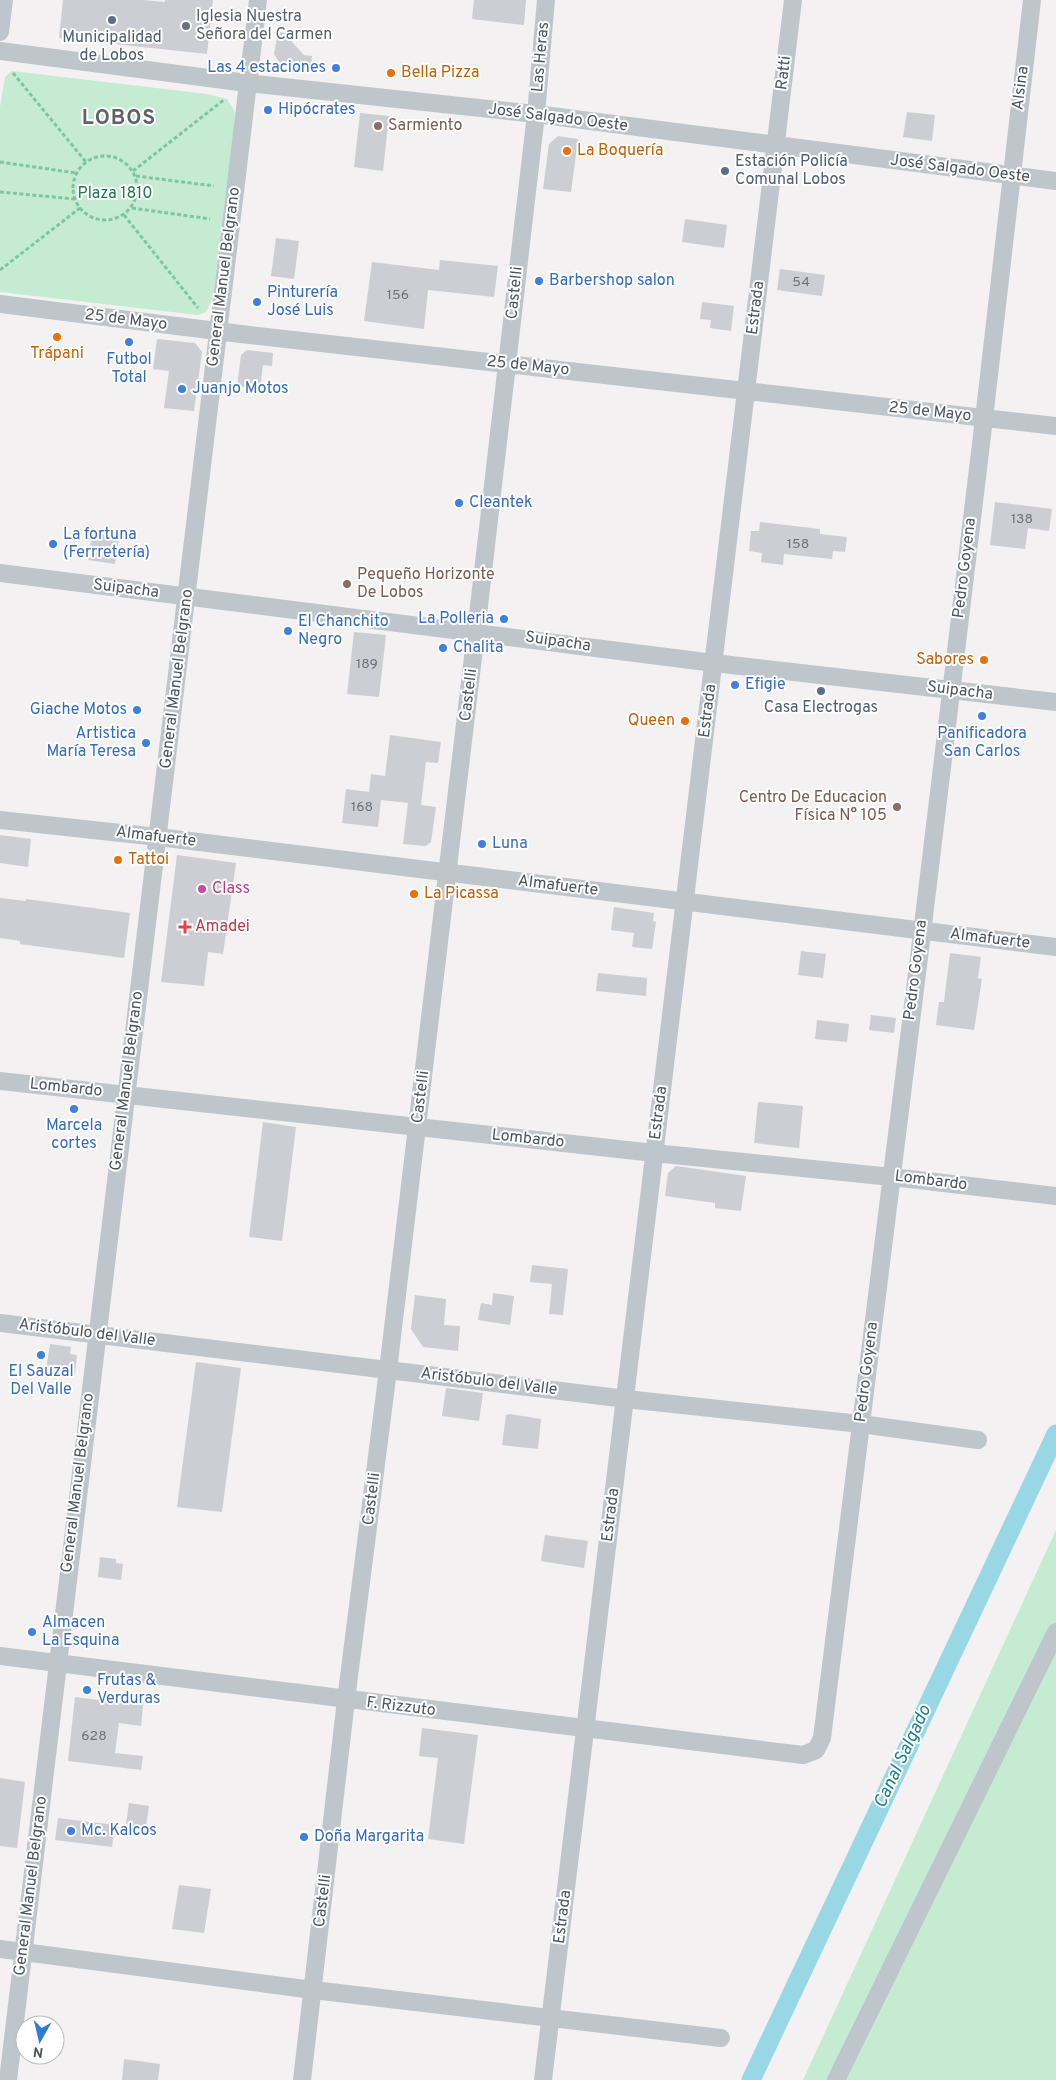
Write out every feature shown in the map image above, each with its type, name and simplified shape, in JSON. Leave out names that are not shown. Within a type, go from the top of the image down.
[{"type":"street","points":[[0,32],[4,0]]},
{"type":"street","name":"General Manuel Belgrano","points":[[8,2080],[56,1663],[158,837],[217,330],[258,0]]},
{"type":"street","name":"Las Heras","points":[[536,114],[546,0]]},
{"type":"street","name":"Ratti","points":[[776,146],[793,0]]},
{"type":"street","name":"Alsina","points":[[1010,176],[1032,0]]},
{"type":"street","name":"José Salgado Oeste","points":[[0,51],[247,83],[536,114],[1056,182]]},
{"type":"street","name":"Castelli","points":[[302,2080],[346,1700],[388,1370],[476,632],[536,114]]},
{"type":"street","name":"Estrada","points":[[543,2080],[776,146]]},
{"type":"street","name":"Pedro Goyena","points":[[803,1755],[816,1750],[822,1738],[984,418],[1010,176]]},
{"type":"street","name":"25 de Mayo","points":[[0,304],[1056,426]]},
{"type":"street","name":"Suipacha","points":[[0,573],[714,663],[1056,702]]},
{"type":"street","name":"Almafuerte","points":[[0,820],[158,837],[1056,947]]},
{"type":"street","name":"Lombardo","points":[[0,1081],[654,1153],[892,1176],[1056,1196]]},
{"type":"street","name":"Aristóbulo del Valle","points":[[0,1323],[625,1398],[861,1424],[978,1440]]},
{"type":"street","points":[[836,2080],[1056,1632]]},
{"type":"street","name":"F. Rizzuto","points":[[0,1656],[584,1730],[803,1755]]},
{"type":"street","points":[[0,1950],[313,1990],[721,2038]]},
{"type":"path","points":[[13,73],[86,162]]},
{"type":"path","points":[[133,171],[225,99]]},
{"type":"path","points":[[106,156],[126,163],[133,171],[138,190],[132,208],[124,215],[116,219],[100,220],[87,215],[80,208],[75,199],[73,189],[76,173],[86,162],[96,157],[106,156]]},
{"type":"path","points":[[0,162],[76,173]]},
{"type":"path","points":[[135,176],[214,186]]},
{"type":"path","points":[[0,192],[75,199]]},
{"type":"path","points":[[0,270],[80,208]]},
{"type":"path","points":[[132,208],[210,218]]},
{"type":"path","points":[[124,215],[198,308]]},
{"type":"green space","name":"Plaza 1810","points":[[12,71],[207,94],[227,99],[234,110],[235,119],[213,297],[206,312],[198,315],[0,292],[0,107],[5,77]]},
{"type":"green space","points":[[1056,1530],[1056,2080],[803,2080]]},
{"type":"building","name":"Municipalidad de Lobos","points":[[63,0],[142,0],[165,2],[165,0],[213,0],[207,54],[59,38]]},
{"type":"building","points":[[474,0],[526,0],[524,25],[472,19]]},
{"type":"building","points":[[278,32],[291,34],[292,42],[304,55],[312,56],[310,70],[282,66],[274,54]]},
{"type":"building","points":[[907,112],[935,115],[932,141],[903,137]]},
{"type":"building","points":[[360,113],[389,116],[383,171],[354,167]]},
{"type":"building","points":[[558,136],[578,139],[571,192],[543,189],[549,144]]},
{"type":"building","points":[[685,219],[727,225],[724,248],[682,242]]},
{"type":"building","points":[[276,238],[299,241],[294,279],[271,276]]},
{"type":"building","points":[[440,260],[498,266],[494,297],[428,290],[424,329],[364,321],[372,262],[439,270]]},
{"type":"building","points":[[780,269],[825,275],[822,296],[777,290]]},
{"type":"building","points":[[702,302],[734,306],[731,331],[710,328],[711,320],[700,319]]},
{"type":"building","name":"Juanjo Motos","points":[[157,339],[195,343],[202,352],[194,411],[164,408],[169,371],[153,369]]},
{"type":"building","points":[[247,350],[273,353],[272,366],[263,365],[260,389],[237,386],[241,355]]},
{"type":"building","points":[[995,502],[1052,509],[1049,531],[1028,528],[1025,549],[990,545]]},
{"type":"building","points":[[760,522],[820,529],[820,534],[847,537],[845,552],[833,551],[832,559],[784,554],[783,565],[761,562],[762,553],[749,551],[751,531],[759,531]]},
{"type":"building","points":[[92,533],[119,537],[115,564],[88,560]]},
{"type":"building","points":[[354,632],[386,635],[379,697],[347,694]]},
{"type":"building","points":[[390,735],[441,742],[438,763],[426,762],[421,805],[436,807],[431,842],[426,846],[403,844],[408,803],[381,800],[378,827],[342,823],[346,789],[369,792],[371,774],[385,776]]},
{"type":"building","points":[[0,835],[31,839],[28,867],[0,863]]},
{"type":"building","points":[[177,855],[236,863],[223,954],[208,952],[204,986],[161,982]]},
{"type":"building","points":[[0,898],[26,901],[26,899],[130,913],[124,958],[20,944],[20,941],[0,938]]},
{"type":"building","points":[[614,907],[654,913],[653,921],[656,922],[652,949],[632,947],[634,933],[611,930]]},
{"type":"building","points":[[801,951],[826,954],[823,978],[798,975]]},
{"type":"building","points":[[950,953],[981,957],[978,978],[982,979],[974,1030],[936,1025],[939,1002],[944,1002]]},
{"type":"building","points":[[598,973],[647,978],[646,996],[596,991]]},
{"type":"building","points":[[871,1015],[896,1018],[894,1033],[869,1030]]},
{"type":"building","points":[[817,1020],[849,1024],[847,1042],[815,1039]]},
{"type":"building","points":[[758,1102],[803,1106],[799,1148],[754,1143]]},
{"type":"building","points":[[263,1122],[296,1127],[282,1241],[249,1237]]},
{"type":"building","points":[[676,1166],[746,1176],[741,1211],[715,1208],[715,1203],[665,1196],[668,1173]]},
{"type":"building","points":[[532,1265],[568,1269],[563,1315],[549,1314],[552,1284],[530,1282]]},
{"type":"building","points":[[493,1293],[514,1296],[510,1325],[478,1320],[481,1303],[492,1305]]},
{"type":"building","points":[[415,1295],[446,1299],[444,1325],[460,1326],[458,1351],[423,1347],[411,1329]]},
{"type":"building","points":[[50,1344],[71,1347],[70,1354],[77,1355],[75,1374],[46,1370]]},
{"type":"building","points":[[196,1362],[241,1368],[222,1512],[177,1507]]},
{"type":"building","points":[[446,1388],[483,1393],[479,1421],[442,1416]]},
{"type":"building","points":[[506,1415],[541,1419],[538,1449],[502,1445]]},
{"type":"building","points":[[545,1535],[588,1541],[584,1568],[541,1561]]},
{"type":"building","points":[[100,1557],[116,1559],[116,1563],[123,1564],[121,1580],[98,1577]]},
{"type":"building","points":[[123,1694],[144,1697],[141,1726],[119,1723],[115,1753],[143,1756],[141,1770],[68,1761],[75,1697],[122,1703]]},
{"type":"building","points":[[422,1728],[478,1735],[464,1844],[428,1839],[438,1758],[419,1756]]},
{"type":"building","points":[[0,1778],[25,1782],[17,1848],[0,1846]]},
{"type":"building","points":[[129,1803],[149,1806],[146,1827],[126,1824]]},
{"type":"building","points":[[58,1818],[115,1825],[112,1847],[55,1840]]},
{"type":"building","points":[[179,1885],[211,1889],[204,1933],[172,1929]]},
{"type":"building","points":[[124,2059],[160,2064],[158,2080],[122,2080]]},
{"type":"waterway","name":"Canal Salgado","points":[[751,2080],[1056,1434]]},
{"type":"place","name":"Municipalidad de Lobos","points":[[112,20]]},
{"type":"place","name":"Iglesia Nuestra Señora del Carmen","points":[[186,26]]},
{"type":"place","name":"Las 4 estaciones","points":[[336,68]]},
{"type":"place","name":"Bella Pizza","points":[[391,73]]},
{"type":"place","name":"Hipócrates","points":[[268,110]]},
{"type":"place","name":"Sarmiento","points":[[378,126]]},
{"type":"place","name":"La Boquería","points":[[567,151]]},
{"type":"place","name":"Estación Policía Comunal Lobos","points":[[725,171]]},
{"type":"place","name":"Barbershop salon","points":[[539,281]]},
{"type":"place","name":"Pinturería José Luis","points":[[257,302]]},
{"type":"place","name":"Trápani","points":[[57,337]]},
{"type":"place","name":"Futbol Total","points":[[129,342]]},
{"type":"place","name":"Juanjo Motos","points":[[182,389]]},
{"type":"place","name":"Cleantek","points":[[459,503]]},
{"type":"place","name":"La fortuna (Ferrretería)","points":[[53,544]]},
{"type":"place","name":"Pequeño Horizonte De Lobos","points":[[347,584]]},
{"type":"place","name":"La Polleria","points":[[504,619]]},
{"type":"place","name":"El Chanchito Negro","points":[[288,631]]},
{"type":"place","name":"Chalita","points":[[443,648]]},
{"type":"place","name":"Sabores","points":[[984,660]]},
{"type":"place","name":"Efigie","points":[[735,685]]},
{"type":"place","name":"Casa Electrogas","points":[[821,691]]},
{"type":"place","name":"Giache Motos","points":[[137,710]]},
{"type":"place","name":"Panificadora San Carlos","points":[[982,716]]},
{"type":"place","name":"Queen","points":[[685,721]]},
{"type":"place","name":"Artistica María Teresa","points":[[146,743]]},
{"type":"place","name":"Centro De Educacion Física N° 105","points":[[897,807]]},
{"type":"place","name":"Luna","points":[[482,844]]},
{"type":"place","name":"Tattoi","points":[[118,860]]},
{"type":"place","name":"Class","points":[[202,889]]},
{"type":"place","name":"La Picassa","points":[[414,894]]},
{"type":"place","name":"Amadei","points":[[185,927]]},
{"type":"place","name":"Marcela cortes","points":[[74,1109]]},
{"type":"place","name":"El Sauzal Del Valle","points":[[41,1355]]},
{"type":"place","name":"Almacen La Esquina","points":[[32,1632]]},
{"type":"place","name":"Frutas & Verduras","points":[[87,1690]]},
{"type":"place","name":"Mc. Kalcos","points":[[71,1831]]},
{"type":"place","name":"Doña Margarita","points":[[304,1837]]},
{"type":"district","name":"LOBOS","points":[[119,118]]}]
